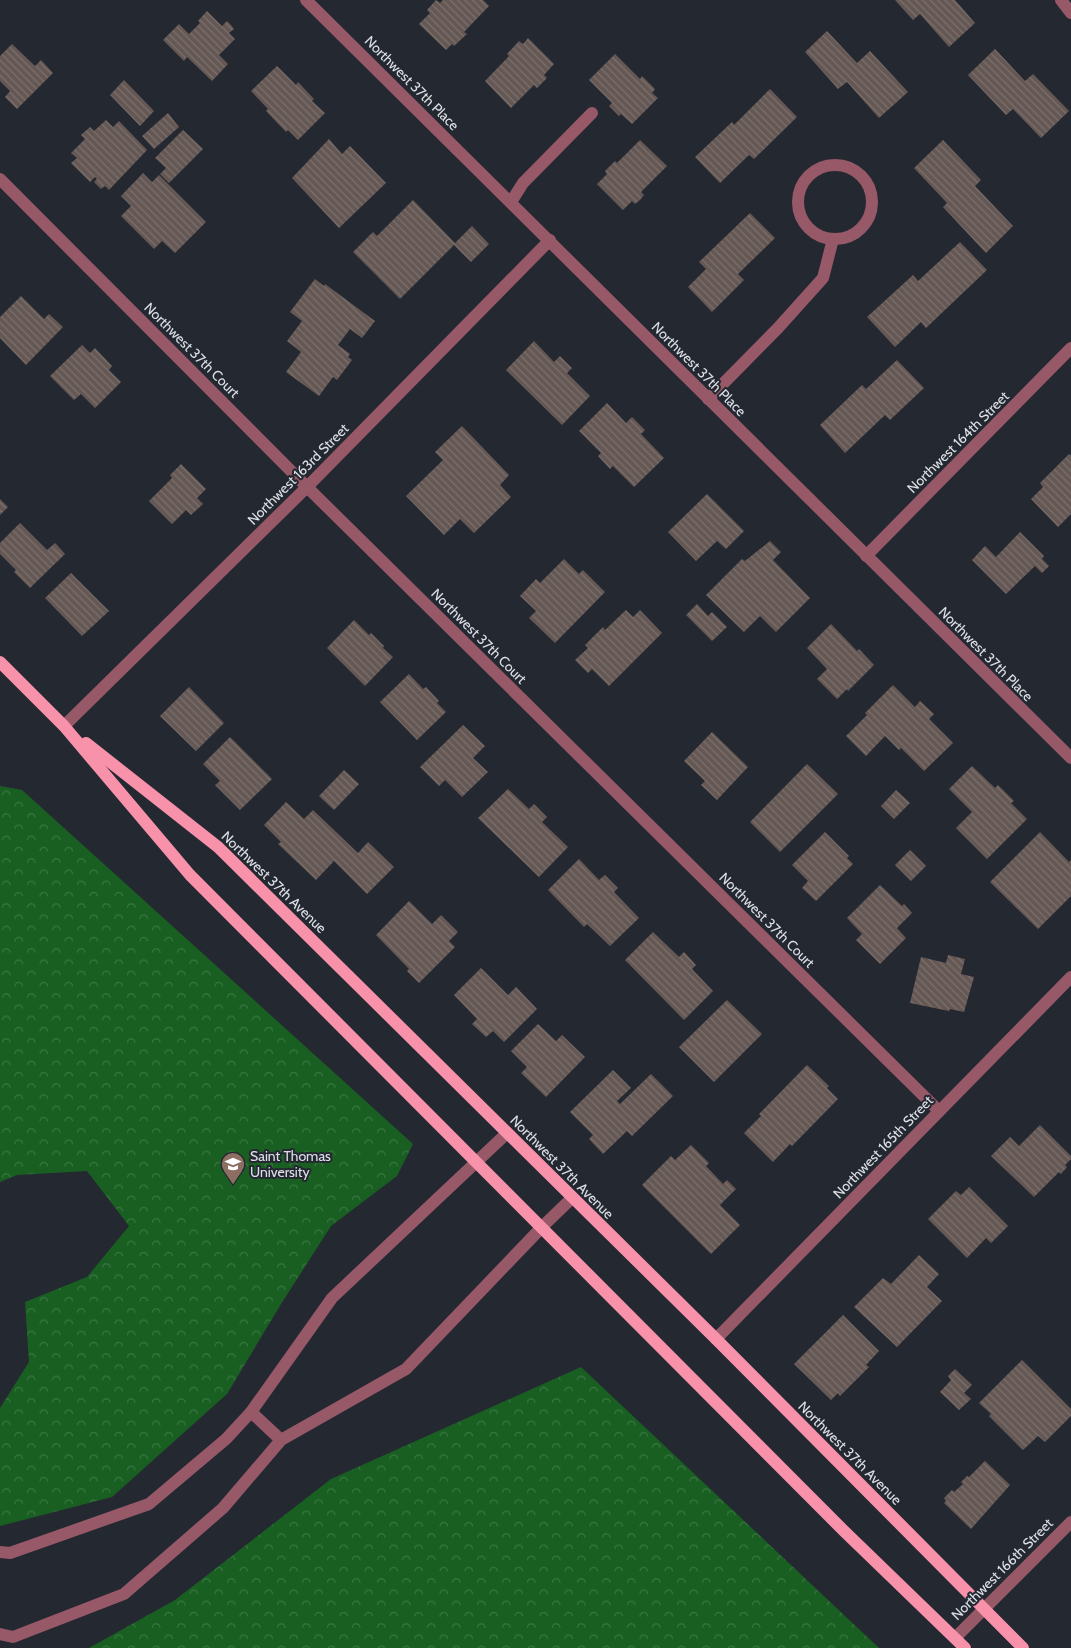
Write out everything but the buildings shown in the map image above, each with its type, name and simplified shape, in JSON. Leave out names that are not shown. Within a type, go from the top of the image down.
[{"type":"main road","name":"Northwest 37th Avenue","points":[[0,662],[64,726],[190,875],[844,1531],[965,1648]]},
{"type":"main road","name":"Northwest 37th Avenue","points":[[64,726],[218,847],[716,1339],[1023,1648]]},
{"type":"street","name":"Northwest 37th Place","points":[[306,0],[1071,758]]},
{"type":"street","points":[[1061,0],[1071,14]]},
{"type":"street","points":[[511,202],[523,183],[592,113]]},
{"type":"street","points":[[837,165],[851,168],[863,177],[870,190],[872,204],[868,218],[860,230],[847,237],[833,239],[819,236],[808,227],[800,214],[798,200],[802,186],[810,175],[823,167],[837,165]]},
{"type":"street","name":"Northwest 37th Court","points":[[0,179],[307,487],[939,1111]]},
{"type":"street","points":[[708,400],[778,328],[823,278],[833,239]]},
{"type":"street","name":"Northwest 163rd Street","points":[[64,726],[307,487],[550,240]]},
{"type":"street","name":"Northwest 164th Street","points":[[866,556],[1071,348]]},
{"type":"street","name":"Northwest 165th Street","points":[[716,1339],[1071,977]]},
{"type":"street","points":[[0,1552],[10,1553],[149,1504],[226,1439],[251,1412],[332,1298],[476,1160],[507,1133]]},
{"type":"street","points":[[0,1634],[13,1637],[124,1594],[223,1508],[281,1440],[406,1370],[572,1198]]},
{"type":"street","points":[[251,1412],[281,1440]]},
{"type":"street","name":"Northwest 166th Street","points":[[955,1638],[1071,1522]]},
{"type":"green space","points":[[0,786],[22,790],[413,1144],[397,1176],[331,1226],[227,1394],[112,1497],[0,1526],[0,1408],[29,1362],[25,1302],[87,1277],[129,1226],[87,1171],[17,1175],[0,1182]]},
{"type":"green space","points":[[581,1367],[879,1648],[89,1648],[175,1600],[331,1479]]},
{"type":"place","name":"Saint Thomas University","points":[[233,1185]]}]
